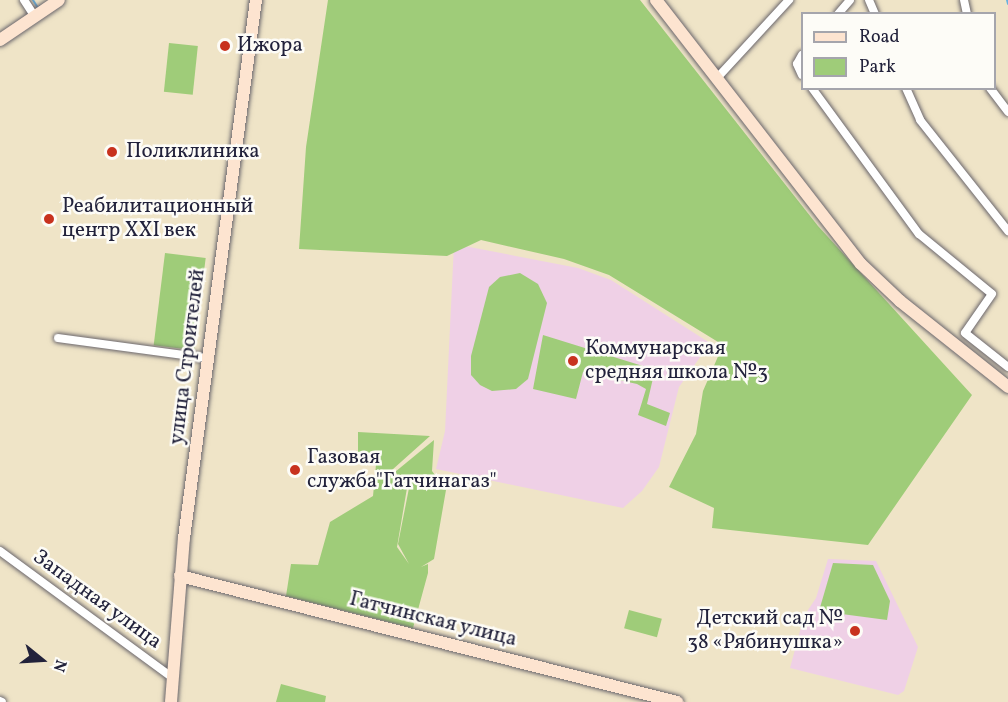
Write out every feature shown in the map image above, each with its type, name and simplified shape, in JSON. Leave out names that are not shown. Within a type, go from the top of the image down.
[{"type":"main road","points":[[0,40],[59,0]]},
{"type":"main road","name":"улица Строителей","points":[[171,702],[180,576],[206,358],[256,0]]},
{"type":"main road","points":[[656,0],[861,264],[900,301],[1008,387]]},
{"type":"main road","name":"Гатчинская улица","points":[[180,576],[677,702]]},
{"type":"street","points":[[24,0],[35,17]]},
{"type":"street","points":[[718,77],[789,0]]},
{"type":"street","points":[[840,12],[850,0]]},
{"type":"street","points":[[801,57],[797,64],[801,73]]},
{"type":"street","points":[[813,90],[919,234],[992,294],[965,333],[1008,368]]},
{"type":"street","points":[[907,90],[920,120],[1008,231]]},
{"type":"street","points":[[992,90],[1008,112]]},
{"type":"street","points":[[58,338],[206,358]]},
{"type":"street","name":"Западная улица","points":[[0,551],[173,678]]},
{"type":"shaded area","name":"Коммунарская средняя школа №3","points":[[454,244],[578,268],[611,280],[710,343],[679,387],[659,467],[642,491],[623,508],[436,469],[445,431]]},
{"type":"shaded area","name":"Детский сад № 38 «Рябинушка»","points":[[828,559],[876,561],[918,647],[904,691],[898,695],[790,668],[804,616],[816,598]]},
{"type":"green space","points":[[328,0],[640,0],[818,226],[972,395],[868,545],[712,528],[714,508],[669,487],[696,434],[703,391],[723,345],[609,275],[564,259],[481,240],[447,256],[299,249],[306,147]]},
{"type":"green space","points":[[169,43],[198,46],[193,95],[164,92]]},
{"type":"green space","points":[[165,253],[206,258],[194,350],[154,345]]},
{"type":"green space","points":[[520,273],[538,284],[547,303],[528,379],[516,389],[492,391],[480,385],[471,375],[471,356],[489,287],[500,277]]},
{"type":"green space","points":[[543,335],[646,367],[654,374],[647,404],[670,413],[666,426],[638,415],[646,389],[637,384],[583,372],[576,399],[533,389]]},
{"type":"green space","points":[[358,432],[430,436],[392,470],[391,474],[407,488],[397,547],[409,564],[398,544],[409,488],[395,472],[434,440],[432,471],[446,490],[434,559],[421,567],[428,564],[428,573],[413,628],[286,596],[291,564],[318,565],[330,522],[373,496],[377,454],[358,452]]},
{"type":"green space","points":[[833,563],[873,565],[890,601],[887,620],[819,611]]},
{"type":"green space","points":[[629,610],[662,619],[657,637],[624,628]]},
{"type":"green space","points":[[281,684],[326,696],[325,702],[276,702]]},
{"type":"waterway","points":[[33,0],[38,8],[40,6]]},
{"type":"waterway","points":[[1007,0],[1008,4]]},
{"type":"place","name":"Ижора","points":[[225,46]]},
{"type":"place","name":"Поликлиника","points":[[112,152]]},
{"type":"place","name":"Реабилитационный центр ХХI век","points":[[49,219]]},
{"type":"place","name":"Коммунарская средняя школа №3","points":[[573,361]]},
{"type":"place","name":"Газовая служба\"Гатчинагаз\"","points":[[295,470]]},
{"type":"place","name":"Детский сад № 38 «Рябинушка»","points":[[855,631]]}]
